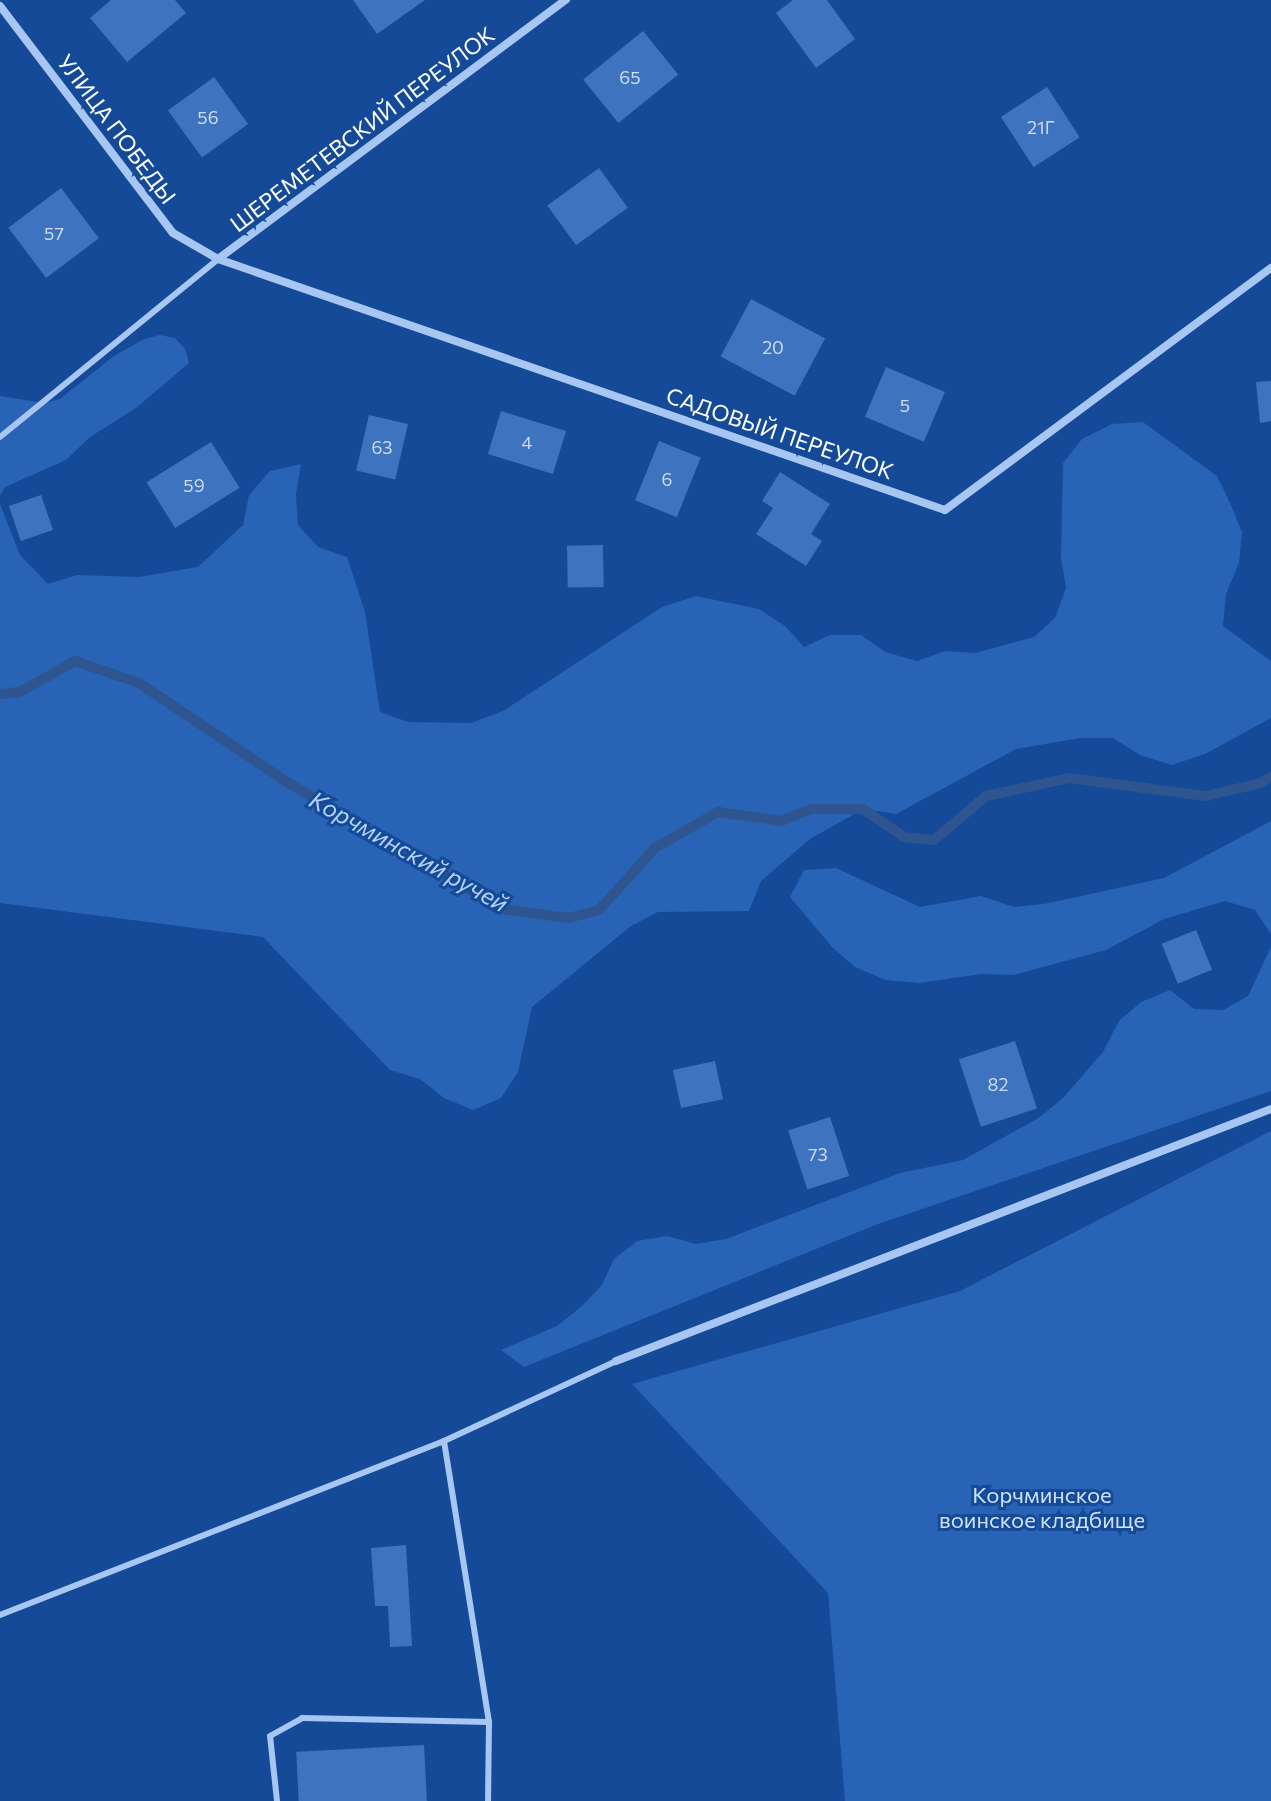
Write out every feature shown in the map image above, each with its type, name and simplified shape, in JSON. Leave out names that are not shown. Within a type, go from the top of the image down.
[{"type":"street","name":"ШЕРЕМЕТЕВСКИЙ ПЕРЕУЛОК","points":[[218,259],[566,0]]},
{"type":"street","name":"УЛИЦА ПОБЕДЫ","points":[[0,6],[173,233],[218,259]]},
{"type":"street","name":"САДОВЫЙ ПЕРЕУЛОК","points":[[218,259],[945,510],[1271,268]]},
{"type":"street","points":[[616,1361],[1271,1109]]},
{"type":"lane","points":[[0,437],[218,259]]},
{"type":"lane","points":[[0,1615],[444,1441],[616,1361]]},
{"type":"lane","points":[[444,1441],[489,1722],[488,1801]]},
{"type":"lane","points":[[277,1801],[270,1736],[302,1718],[489,1722]]},
{"type":"green space","points":[[160,335],[175,338],[185,349],[189,363],[136,408],[90,437],[66,460],[5,487],[0,496],[0,396],[44,403],[60,399],[114,356],[144,339]]},
{"type":"green space","points":[[1143,422],[1217,476],[1230,503],[1242,532],[1239,563],[1226,594],[1223,626],[1271,661],[1271,718],[1205,754],[1172,765],[1140,755],[1113,738],[1081,738],[1016,749],[896,814],[863,809],[810,839],[761,881],[749,911],[658,912],[631,926],[532,1007],[518,1072],[501,1098],[473,1110],[444,1098],[420,1079],[390,1070],[263,937],[0,903],[0,504],[20,555],[48,584],[77,575],[139,577],[198,567],[243,525],[249,495],[270,471],[301,464],[296,494],[298,525],[318,547],[347,557],[365,612],[380,712],[408,722],[471,723],[503,711],[662,607],[696,596],[759,609],[785,626],[804,647],[830,635],[861,635],[885,652],[917,661],[945,651],[975,653],[1034,637],[1055,618],[1066,588],[1061,558],[1063,463],[1082,439],[1112,424]]},
{"type":"green space","points":[[1271,821],[1271,934],[1255,910],[1225,901],[1164,919],[1106,950],[1013,975],[981,974],[919,983],[886,980],[855,967],[832,947],[790,897],[804,870],[836,868],[920,907],[981,896],[1014,907],[1044,904],[1164,878]]},
{"type":"green space","points":[[1271,947],[1271,1091],[878,1224],[524,1367],[501,1350],[557,1326],[582,1306],[602,1285],[614,1259],[637,1241],[667,1236],[696,1244],[726,1239],[900,1173],[963,1160],[1040,1117],[1063,1098],[1103,1052],[1119,1021],[1141,1002],[1170,990],[1194,1009],[1223,1010],[1248,996]]},
{"type":"green space","name":"Корчминское воинское кладбище","points":[[1271,1131],[1271,1801],[845,1801],[828,1593],[632,1384],[960,1291]]},
{"type":"building","points":[[111,0],[175,0],[186,13],[127,62],[90,18]]},
{"type":"building","points":[[353,0],[425,0],[377,34]]},
{"type":"building","points":[[793,0],[827,0],[855,39],[816,68],[776,13]]},
{"type":"building","points":[[643,31],[678,75],[618,123],[583,79]]},
{"type":"building","points":[[214,77],[248,124],[202,157],[168,111]]},
{"type":"building","points":[[1047,87],[1080,137],[1034,167],[1001,117]]},
{"type":"building","points":[[599,168],[628,208],[576,245],[547,206]]},
{"type":"building","points":[[61,188],[99,238],[46,278],[8,228]]},
{"type":"building","points":[[751,299],[825,338],[795,396],[720,356]]},
{"type":"building","points":[[886,367],[945,392],[924,442],[865,417]]},
{"type":"building","points":[[1271,381],[1271,421],[1260,423],[1256,382]]},
{"type":"building","points":[[501,411],[566,431],[553,474],[488,454]]},
{"type":"building","points":[[369,415],[408,424],[395,480],[356,471]]},
{"type":"building","points":[[659,441],[701,458],[677,517],[635,500]]},
{"type":"building","points":[[211,442],[240,488],[175,528],[147,482]]},
{"type":"building","points":[[780,472],[830,504],[811,534],[822,541],[806,566],[756,534],[773,508],[762,501]]},
{"type":"building","points":[[41,495],[53,530],[21,541],[9,506]]},
{"type":"building","points":[[603,545],[604,587],[568,588],[567,546]]},
{"type":"building","points":[[1196,930],[1212,970],[1178,984],[1162,944]]},
{"type":"building","points":[[1015,1041],[1037,1109],[981,1127],[959,1059]]},
{"type":"building","points":[[715,1061],[723,1099],[681,1108],[673,1070]]},
{"type":"building","points":[[830,1117],[849,1176],[807,1190],[788,1131]]},
{"type":"building","points":[[406,1545],[412,1646],[390,1647],[388,1606],[375,1606],[371,1548]]},
{"type":"building","points":[[424,1745],[427,1801],[299,1801],[296,1752]]},
{"type":"waterway","name":"Корчминский ручей","points":[[0,694],[20,692],[75,661],[139,683],[287,782],[503,909],[568,918],[599,910],[655,848],[718,812],[781,821],[811,809],[863,809],[904,837],[934,840],[986,796],[1069,778],[1206,796],[1261,783],[1271,777]]}]
